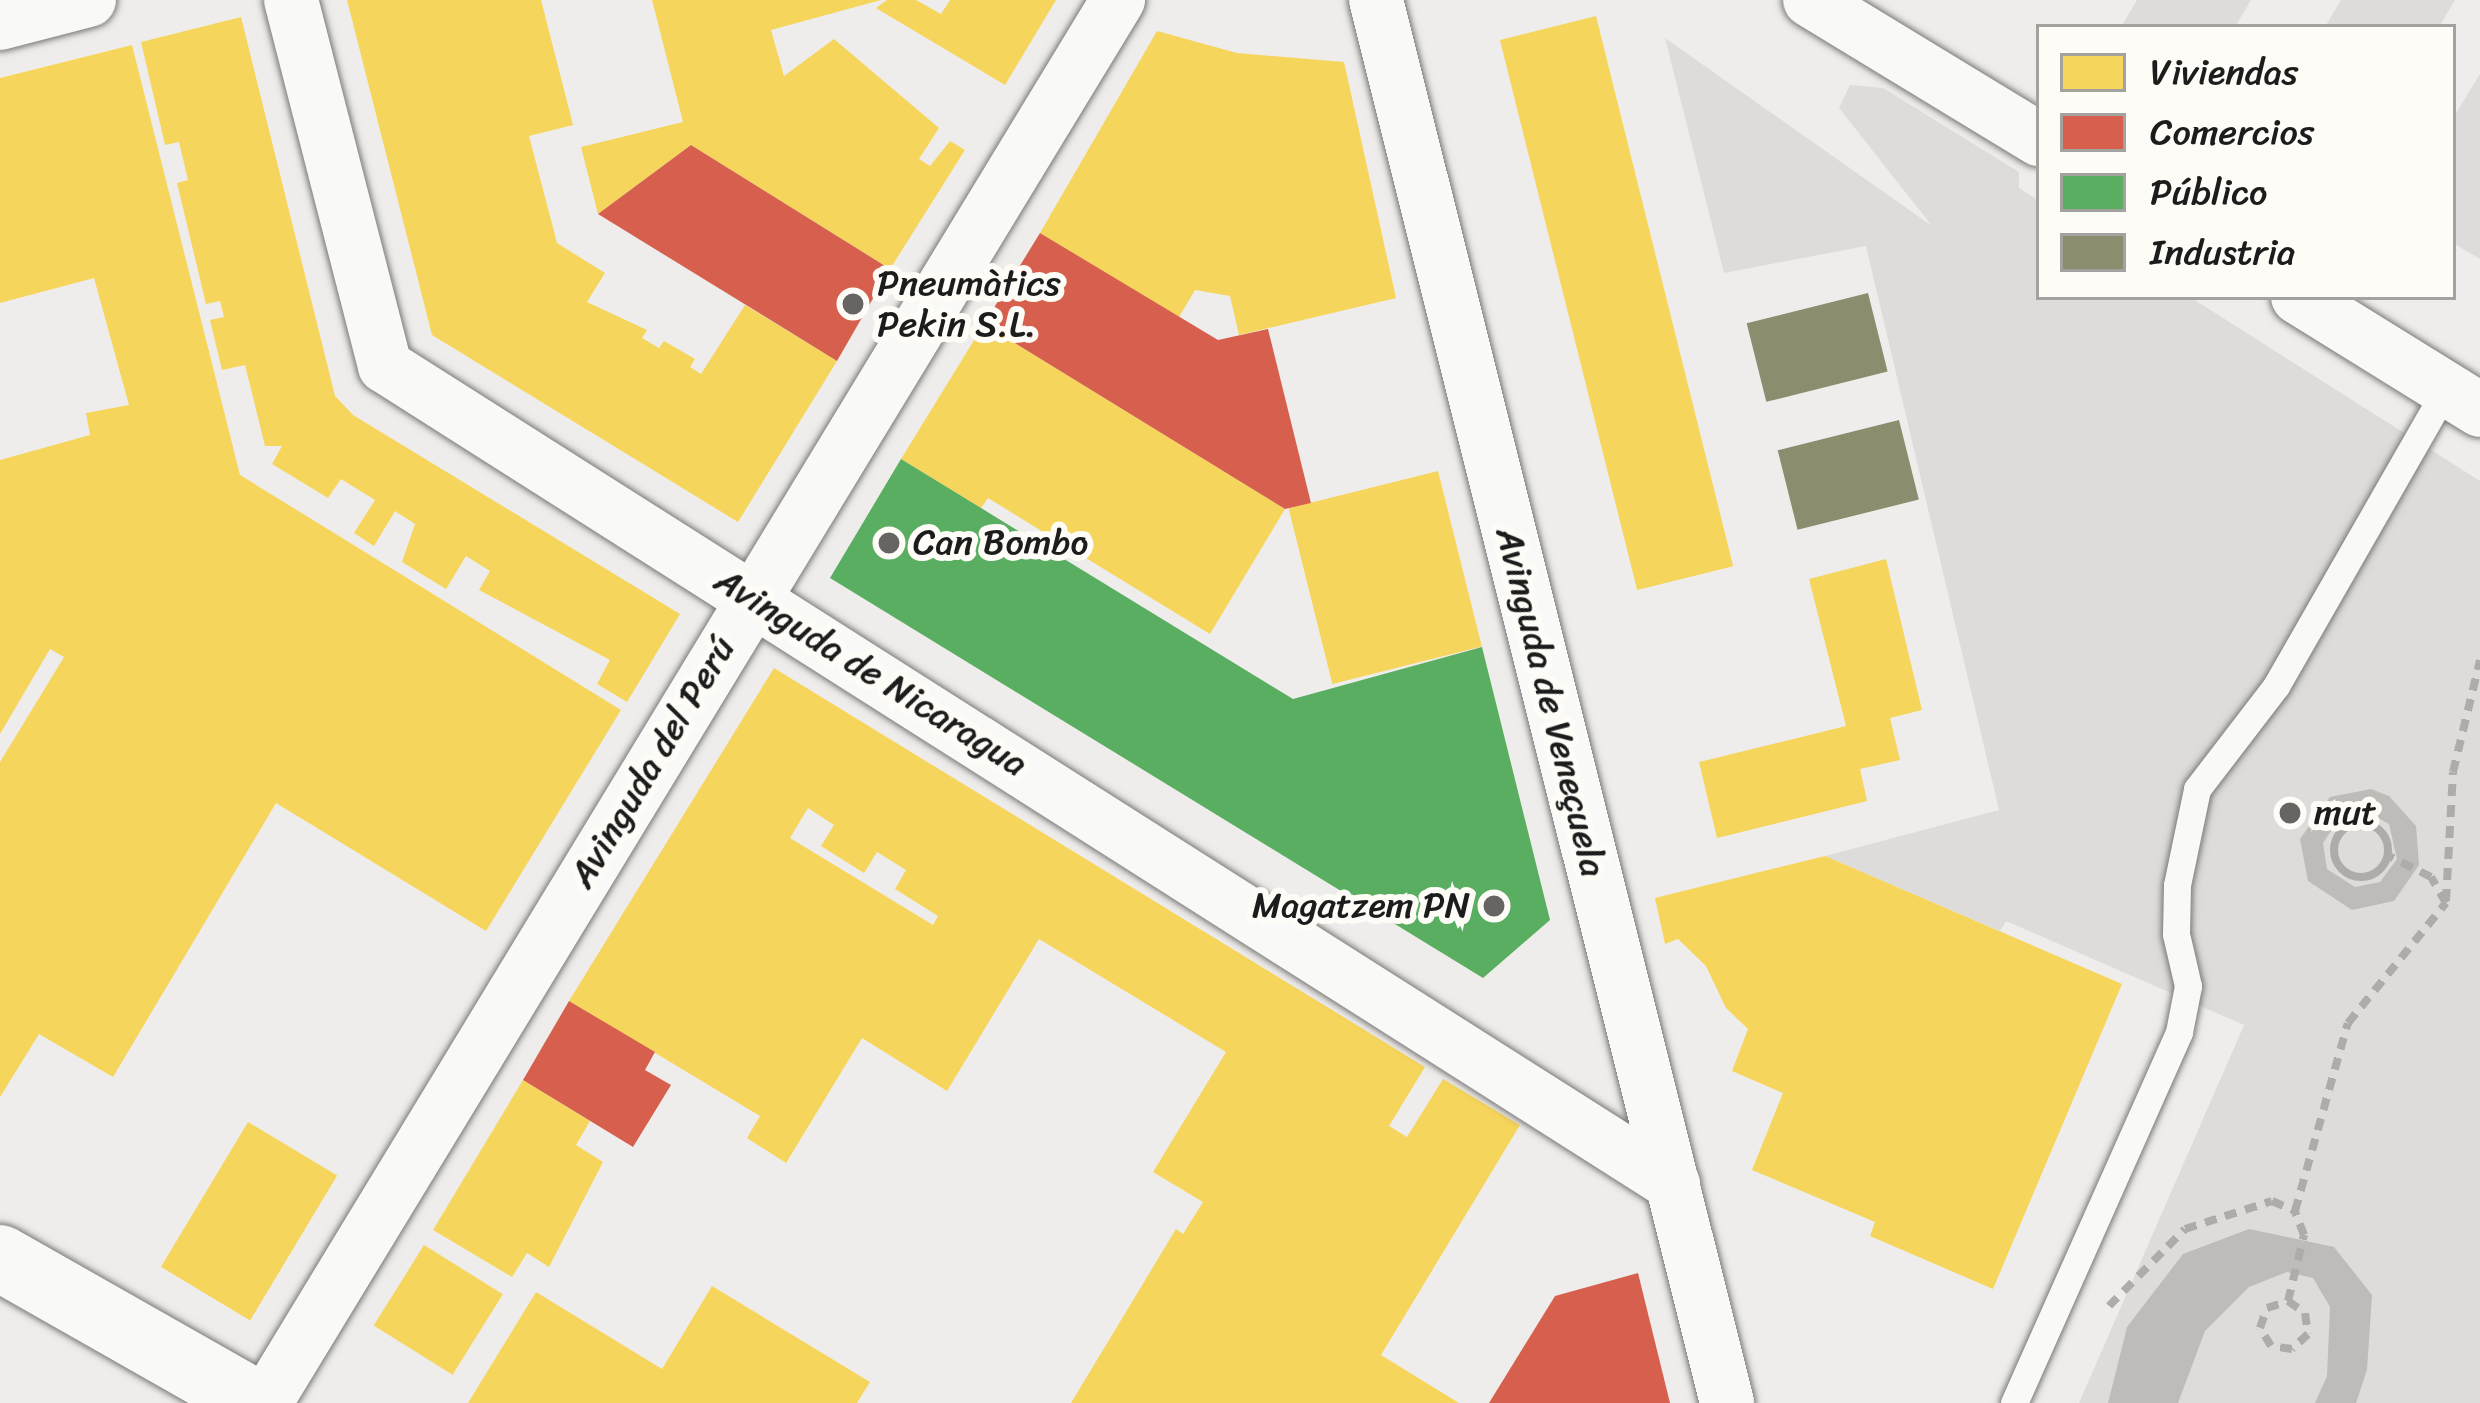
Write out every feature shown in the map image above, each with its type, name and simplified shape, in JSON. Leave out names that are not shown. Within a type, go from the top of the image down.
[{"type":"main road","points":[[3,1266],[255,1403]]},
{"type":"street","points":[[0,23],[89,0]]},
{"type":"street","name":"Avinguda de Nicaragua","points":[[291,0],[385,366],[1673,1184]]},
{"type":"street","name":"Avinguda del Perú","points":[[265,1403],[1118,0]]},
{"type":"street","name":"Avinguda de Veneçuela","points":[[1376,0],[1726,1403]]},
{"type":"street","points":[[1810,0],[2036,137]]},
{"type":"street","points":[[2303,300],[2463,399]]},
{"type":"lane","points":[[2014,1403],[2179,1032],[2188,986],[2176,934],[2177,885],[2197,789],[2276,686],[2463,399]]},
{"type":"path","points":[[2288,1301],[2304,1235],[2296,1211],[2348,1023],[2446,903],[2453,772],[2480,661]]},
{"type":"path","points":[[2392,856],[2376,874],[2356,878],[2336,866],[2333,843],[2346,825],[2368,821],[2386,834],[2392,856],[2431,877],[2446,903]]},
{"type":"path","points":[[2098,1325],[2185,1229],[2272,1202],[2296,1211]]},
{"type":"path","points":[[2288,1301],[2305,1313],[2308,1334],[2292,1349],[2271,1346],[2260,1328],[2267,1308],[2288,1301]]},
{"type":"shaded area","points":[[2137,0],[2251,0],[2237,24],[2123,24]]},
{"type":"shaded area","points":[[2341,0],[2455,0],[2441,24],[2327,24]]},
{"type":"shaded area","points":[[1665,38],[1932,226],[1839,108],[1850,85],[1883,88],[2019,172],[2019,188],[2036,199],[2036,300],[2195,300],[2480,481],[2480,1403],[2079,1403],[2244,1025],[2006,921],[2000,931],[1825,856],[1999,810],[1866,246],[1724,273]]},
{"type":"shaded area","points":[[2480,74],[2480,259],[2456,245],[2456,113]]},
{"type":"shaded area","points":[[2371,789],[2389,796],[2416,826],[2419,865],[2394,901],[2352,910],[2308,881],[2300,839],[2330,797]],"holes":[[[2367,812],[2389,824],[2397,859],[2380,882],[2355,887],[2327,869],[2323,843],[2341,816]]]},
{"type":"shaded area","points":[[2249,1229],[2334,1247],[2372,1295],[2367,1370],[2356,1403],[2315,1403],[2327,1376],[2330,1307],[2313,1278],[2287,1272],[2249,1287],[2205,1331],[2178,1403],[2108,1403],[2127,1327],[2183,1254]]},
{"type":"building: Viviendas","points":[[347,0],[541,0],[573,125],[529,136],[557,243],[605,273],[587,302],[647,330],[642,338],[659,348],[664,341],[695,359],[690,367],[701,374],[745,305],[837,361],[738,522],[432,335]]},
{"type":"building: Viviendas","points":[[652,0],[881,0],[771,30],[784,76],[834,39],[939,128],[919,159],[930,166],[950,141],[965,150],[890,269],[691,145],[598,214],[581,147],[683,122]]},
{"type":"building: Viviendas","points":[[887,0],[916,0],[941,14],[950,0],[1056,0],[1005,85],[876,8]]},
{"type":"building: Viviendas","points":[[1596,16],[1733,566],[1637,590],[1500,40]]},
{"type":"building: Viviendas","points":[[241,17],[335,396],[353,415],[680,614],[627,702],[597,684],[610,660],[479,590],[490,571],[466,556],[446,589],[402,562],[415,524],[395,511],[374,546],[354,533],[375,500],[341,479],[328,498],[272,464],[282,446],[265,446],[245,365],[222,370],[210,320],[224,317],[220,301],[206,304],[177,183],[188,180],[179,142],[165,145],[141,42]]},
{"type":"building: Viviendas","points":[[1157,31],[1237,53],[1344,62],[1396,298],[1239,335],[1230,296],[1195,290],[1179,317],[1040,233]]},
{"type":"building: Viviendas","points":[[132,45],[240,475],[621,710],[486,931],[276,803],[113,1077],[39,1034],[0,1097],[0,762],[64,657],[50,649],[0,734],[0,460],[90,435],[86,413],[129,405],[94,278],[0,303],[0,78]]},
{"type":"building: Viviendas","points":[[984,324],[1285,509],[1210,634],[988,498],[981,508],[901,459]]},
{"type":"building: Viviendas","points":[[1438,471],[1482,647],[1332,684],[1289,508]]},
{"type":"building: Viviendas","points":[[1886,559],[1922,710],[1890,718],[1900,760],[1860,769],[1867,801],[1717,838],[1699,762],[1846,726],[1809,579]]},
{"type":"building: Viviendas","points":[[774,668],[1425,1067],[1389,1126],[1407,1137],[1443,1079],[1520,1125],[1381,1355],[1459,1403],[1071,1403],[1176,1229],[1183,1234],[1203,1202],[1153,1172],[1226,1052],[1039,939],[947,1091],[862,1038],[786,1163],[747,1138],[760,1116],[569,1001]],"holes":[[[808,808],[834,825],[821,846],[864,873],[877,852],[906,870],[895,889],[938,916],[933,925],[790,838]]]},
{"type":"building: Viviendas","points":[[1825,856],[2122,984],[1993,1289],[1870,1236],[1875,1222],[1752,1170],[1783,1093],[1732,1071],[1748,1029],[1726,1008],[1706,966],[1678,939],[1665,944],[1655,898]]},
{"type":"building: Viviendas","points":[[523,1080],[590,1121],[576,1145],[603,1162],[549,1267],[527,1253],[512,1277],[433,1230]]},
{"type":"building: Viviendas","points":[[248,1122],[337,1176],[250,1320],[161,1267]]},
{"type":"building: Viviendas","points":[[424,1245],[503,1294],[453,1375],[374,1326]]},
{"type":"building: Viviendas","points":[[712,1286],[870,1382],[857,1403],[468,1403],[536,1292],[662,1369]]},
{"type":"building: Comercios","points":[[691,145],[890,269],[837,361],[598,214]]},
{"type":"building: Comercios","points":[[1040,233],[1218,340],[1268,329],[1311,503],[1285,509],[984,324]]},
{"type":"building: Comercios","points":[[569,1001],[655,1052],[645,1070],[671,1085],[633,1147],[523,1080]]},
{"type":"building: Comercios","points":[[1638,1273],[1670,1403],[1489,1403],[1555,1296]]},
{"type":"building: Público","points":[[901,459],[1293,699],[1482,647],[1550,920],[1483,978],[830,578]]},
{"type":"building: Industria","points":[[1868,293],[1888,372],[1766,402],[1747,323]]},
{"type":"building: Industria","points":[[1899,420],[1919,500],[1798,530],[1778,450]]},
{"type":"place","name":"Pneumàtics Pekin S.L.","points":[[853,304]]},
{"type":"place","name":"Can Bombo","points":[[889,543]]},
{"type":"place","name":"mut","points":[[2290,813]]},
{"type":"place","name":"Magatzem PN","points":[[1494,906]]}]
